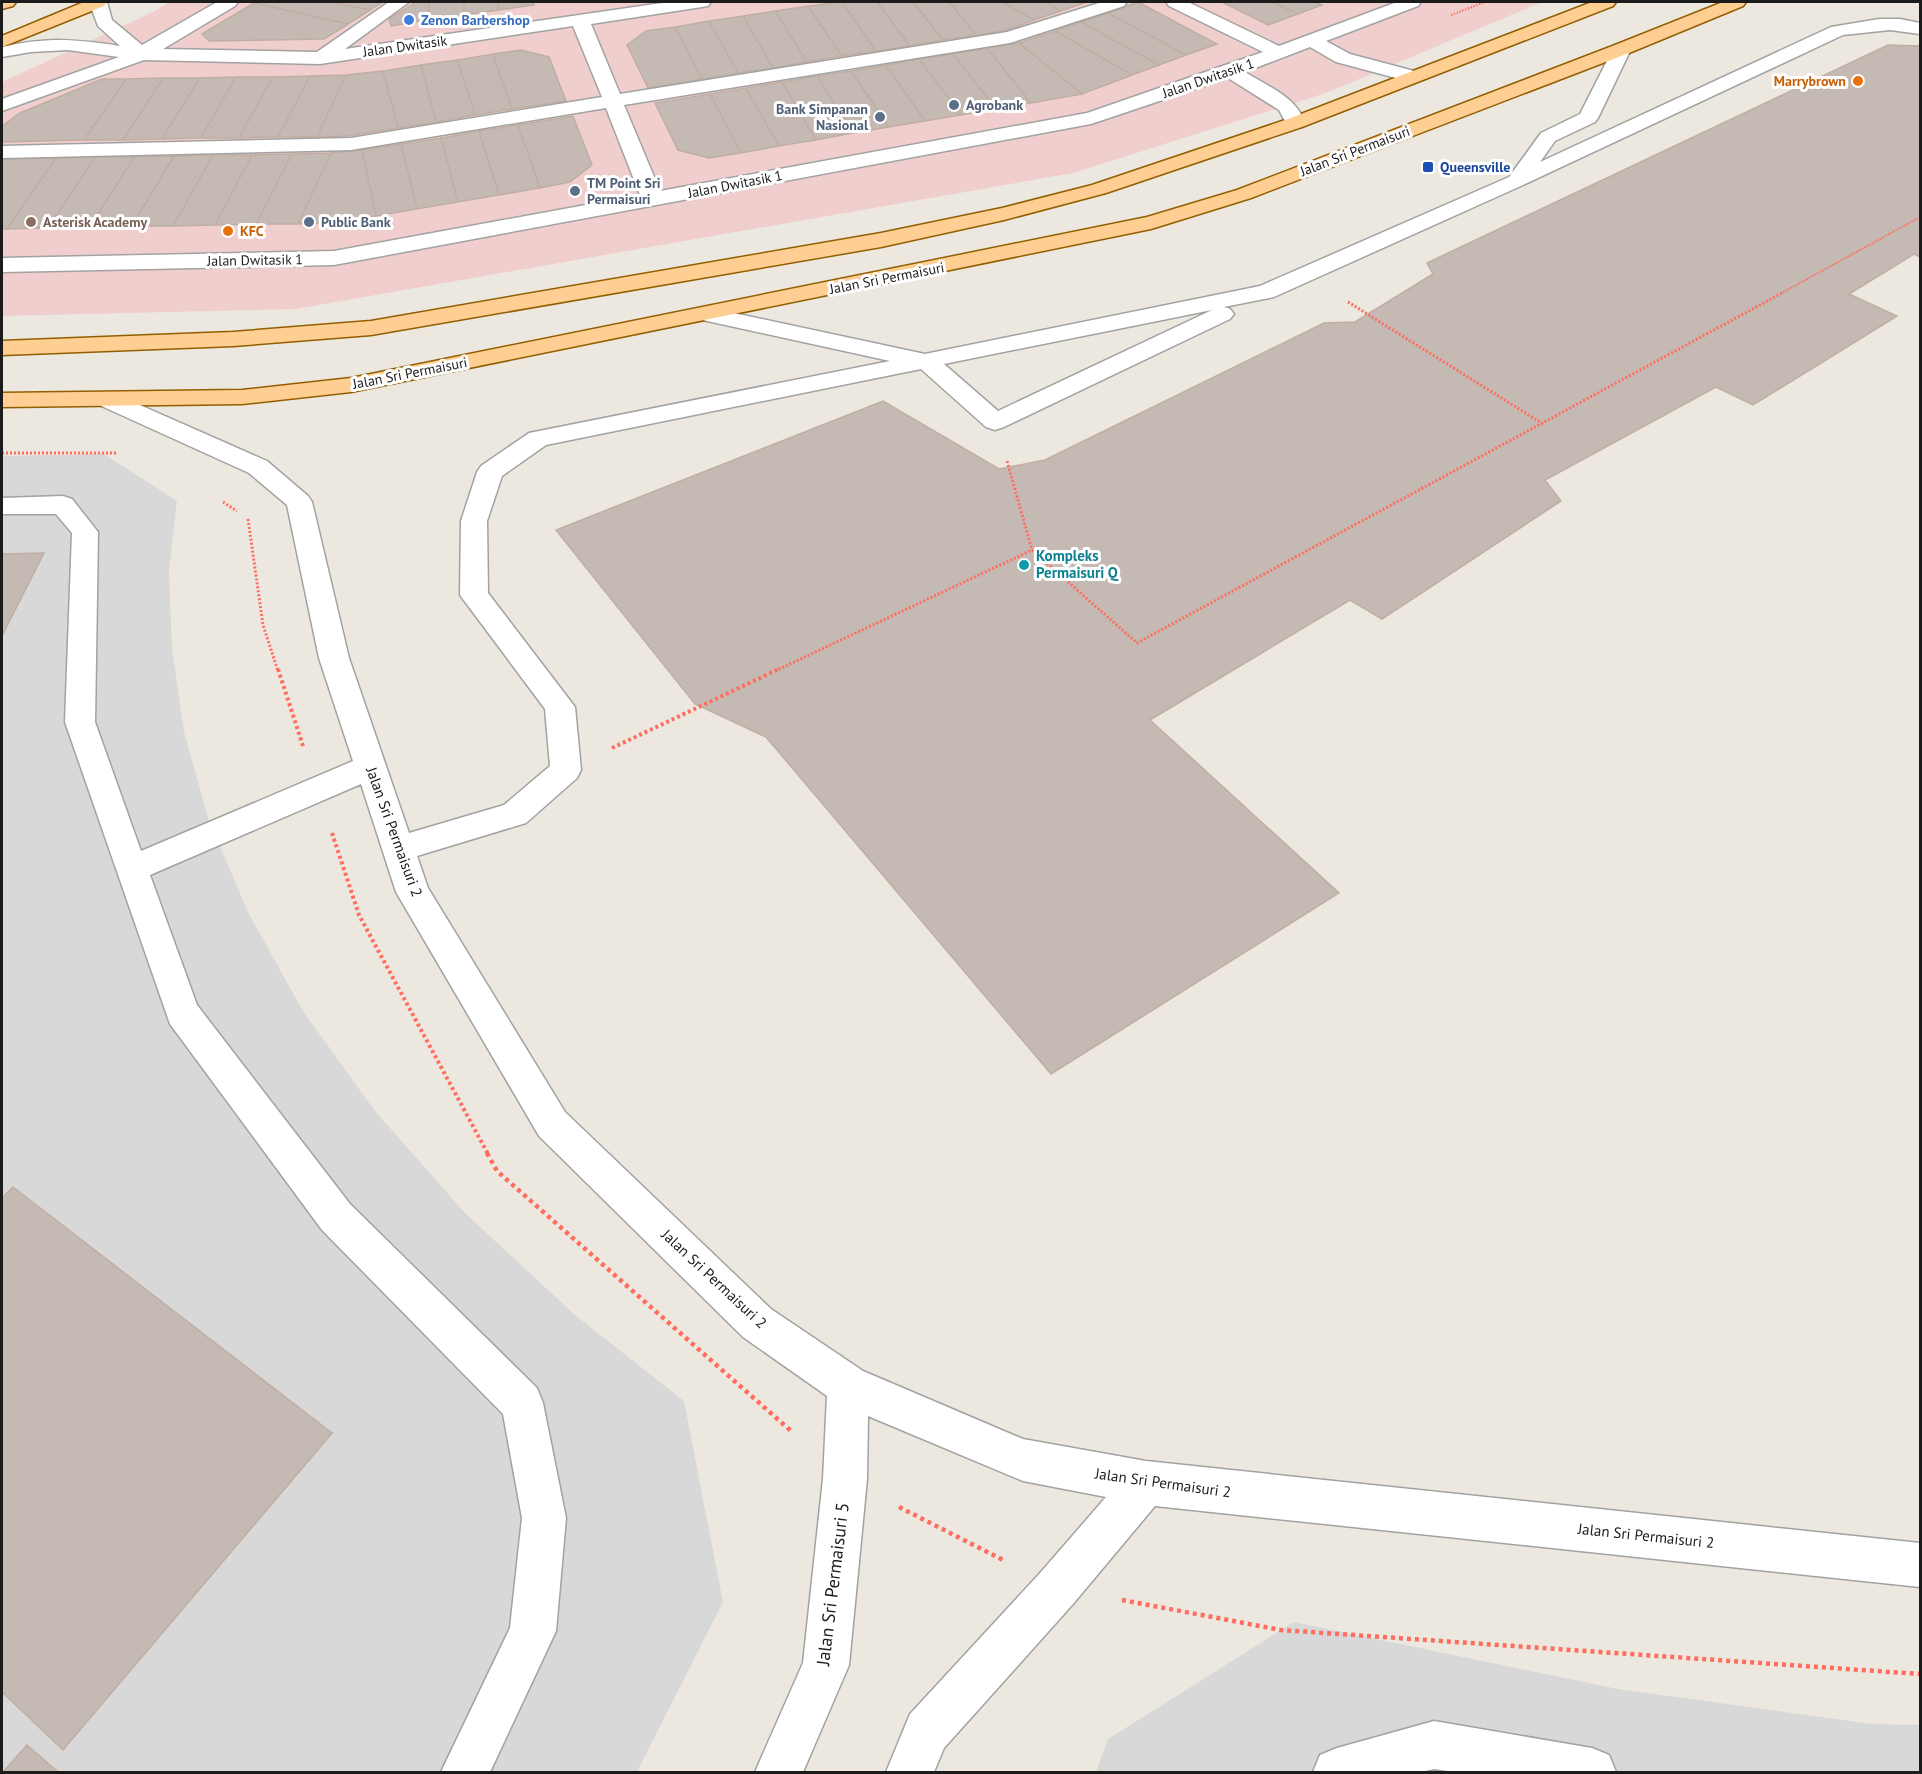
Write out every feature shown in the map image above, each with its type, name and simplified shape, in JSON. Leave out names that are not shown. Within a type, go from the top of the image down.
[{"type":"main road","points":[[2,4],[7,2]]},
{"type":"main road","points":[[2,42],[98,2]]},
{"type":"main road","name":"Jalan Sri Permaisuri","points":[[2,400],[242,397],[351,385],[1151,224],[1244,194],[1622,49],[1737,2]]},
{"type":"main road","points":[[2,348],[206,342],[370,328],[858,244],[1004,214],[1099,189],[1295,123],[1411,76],[1604,3]]},
{"type":"street","points":[[98,2],[104,22],[141,54]]},
{"type":"street","points":[[2,105],[141,54],[229,2]]},
{"type":"street","points":[[320,58],[400,2]]},
{"type":"street","name":"Jalan Dwitasik","points":[[2,52],[31,46],[68,44],[141,54],[320,58],[702,2]]},
{"type":"street","points":[[2,152],[351,144],[1010,37],[1118,2]]},
{"type":"street","points":[[1175,2],[1279,53]]},
{"type":"street","name":"Jalan Dwitasik 1","points":[[2,265],[334,258],[653,200],[1091,118],[1230,71],[1412,2]]},
{"type":"street","points":[[580,20],[653,200]]},
{"type":"street","points":[[706,314],[926,361],[995,422],[1266,292],[1516,181],[1837,31],[1865,25],[1910,26],[1920,29]]},
{"type":"street","points":[[1311,40],[1342,58],[1411,76]]},
{"type":"street","points":[[1516,181],[1548,137],[1588,117],[1622,49]]},
{"type":"street","points":[[1230,71],[1286,106],[1292,113],[1295,123]]},
{"type":"street","points":[[398,849],[515,814],[566,770],[560,706],[474,595],[474,521],[490,472],[538,439],[1266,292]]},
{"type":"street","name":"Jalan Sri Permaisuri 2","points":[[106,399],[258,467],[299,502],[334,658],[413,892],[552,1124],[757,1323],[848,1386],[1023,1460],[1146,1483],[1920,1565]]},
{"type":"street","points":[[2,506],[63,505],[85,532],[80,722],[182,1013],[336,1217],[522,1403],[544,1518],[533,1631],[465,1773]]},
{"type":"street","points":[[131,869],[370,766]]},
{"type":"street","name":"Jalan Sri Permaisuri 5","points":[[778,1773],[826,1665],[845,1479],[848,1386]]},
{"type":"street","points":[[910,1773],[927,1731],[1058,1588],[1146,1483]]},
{"type":"street","points":[[1337,1773],[1430,1759],[1592,1773]]},
{"type":"path","points":[[995,422],[1032,550],[1137,643],[1544,424],[1920,217]]},
{"type":"path","points":[[1305,275],[1544,424]]},
{"type":"path","points":[[2,453],[118,453]]},
{"type":"path","points":[[216,496],[250,521],[263,625],[359,915],[497,1171],[845,1479],[1058,1588],[1281,1630],[1920,1674]]},
{"type":"path","points":[[566,770],[1032,550]]},
{"type":"shaded area","points":[[170,2],[1542,2],[1326,93],[1073,173],[296,309],[2,316],[2,82]]},
{"type":"shaded area","points":[[104,454],[177,501],[169,571],[172,648],[184,732],[209,821],[249,914],[303,1011],[375,1111],[465,1213],[575,1315],[684,1401],[723,1602],[637,1772],[2,1772],[2,456]]},
{"type":"shaded area","points":[[1294,1622],[1618,1689],[1872,1724],[1920,1725],[1920,1772],[1096,1772],[1108,1739]]},
{"type":"building","points":[[331,2],[370,10],[348,24],[254,3]]},
{"type":"building","points":[[331,2],[383,2],[370,10]]},
{"type":"building","points":[[416,2],[429,2],[429,20],[391,26],[389,19]]},
{"type":"building","points":[[429,2],[464,2],[464,15],[429,20]]},
{"type":"building","points":[[464,2],[498,2],[499,10],[464,15]]},
{"type":"building","points":[[498,2],[533,2],[534,5],[499,10]]},
{"type":"building","points":[[842,2],[876,51],[842,56],[808,6]]},
{"type":"building","points":[[842,2],[877,2],[910,46],[876,51]]},
{"type":"building","points":[[877,2],[913,2],[943,40],[910,46]]},
{"type":"building","points":[[913,2],[949,2],[976,35],[943,40]]},
{"type":"building","points":[[949,2],[1002,2],[1034,20],[1004,31],[976,35]]},
{"type":"building","points":[[1002,2],[1045,2],[1061,11],[1034,20]]},
{"type":"building","points":[[1045,2],[1087,2],[1061,11]]},
{"type":"building","points":[[1138,2],[1217,44],[1186,55],[1108,13]]},
{"type":"building","points":[[1222,2],[1272,2],[1298,14],[1268,25]]},
{"type":"building","points":[[1272,2],[1314,2],[1322,5],[1298,14]]},
{"type":"building","points":[[254,3],[348,24],[324,39],[209,41],[202,34]]},
{"type":"building","points":[[808,6],[842,56],[807,62],[775,11]]},
{"type":"building","points":[[775,11],[807,62],[773,68],[743,16]]},
{"type":"building","points":[[1108,13],[1186,55],[1159,65],[1081,22]]},
{"type":"building","points":[[743,16],[773,68],[738,73],[709,21]]},
{"type":"building","points":[[709,21],[738,73],[702,79],[675,27]]},
{"type":"building","points":[[1081,22],[1159,65],[1132,75],[1055,31]]},
{"type":"building","points":[[675,27],[702,79],[648,88],[627,45],[646,31]]},
{"type":"building","points":[[1055,31],[1132,75],[1082,94],[1019,43]]},
{"type":"building","points":[[1019,43],[1082,94],[1031,103],[987,48]]},
{"type":"building","name":"Kompleks Permaisuri Q","points":[[1888,45],[1920,46],[1920,257],[1914,254],[1849,294],[1897,316],[1753,405],[1716,387],[1545,480],[1561,501],[1382,619],[1350,600],[1150,720],[1339,893],[1051,1074],[766,737],[695,704],[556,530],[883,401],[999,469],[1045,460],[1324,323],[1355,322],[1433,274],[1427,263]]},
{"type":"building","points":[[987,48],[1031,103],[996,109],[953,54]]},
{"type":"building","points":[[521,50],[549,57],[566,101],[512,109],[493,54]]},
{"type":"building","points":[[493,54],[512,109],[475,115],[457,60]]},
{"type":"building","points":[[953,54],[996,109],[961,115],[919,59]]},
{"type":"building","points":[[919,59],[961,115],[925,121],[886,65]]},
{"type":"building","points":[[457,60],[475,115],[436,122],[421,65]]},
{"type":"building","points":[[421,65],[436,122],[398,128],[383,71]]},
{"type":"building","points":[[886,65],[925,121],[889,127],[851,71]]},
{"type":"building","points":[[383,71],[398,128],[347,136],[317,137],[346,75]]},
{"type":"building","points":[[851,71],[889,127],[853,133],[817,76]]},
{"type":"building","points":[[346,75],[317,137],[278,137],[310,76]]},
{"type":"building","points":[[310,76],[278,137],[239,138],[273,77]]},
{"type":"building","points":[[817,76],[853,133],[816,140],[782,82]]},
{"type":"building","points":[[236,77],[201,138],[162,139],[200,78]]},
{"type":"building","points":[[236,77],[273,77],[239,138],[201,138]]},
{"type":"building","points":[[163,78],[123,140],[84,140],[126,79]]},
{"type":"building","points":[[163,78],[200,78],[162,139],[123,140]]},
{"type":"building","points":[[102,79],[126,79],[84,140],[2,142],[2,126],[20,113]]},
{"type":"building","points":[[782,82],[816,140],[779,146],[746,88]]},
{"type":"building","points":[[746,88],[779,146],[741,153],[710,94]]},
{"type":"building","points":[[710,94],[741,153],[709,158],[678,150],[655,103]]},
{"type":"building","points":[[573,116],[592,165],[570,182],[540,188],[518,125]]},
{"type":"building","points":[[518,125],[540,188],[499,195],[479,131]]},
{"type":"building","points":[[479,131],[499,195],[458,202],[441,138]]},
{"type":"building","points":[[441,138],[458,202],[417,209],[401,144]]},
{"type":"building","points":[[401,144],[417,209],[376,216],[362,150]]},
{"type":"building","points":[[362,150],[376,216],[335,223],[298,224],[331,153]]},
{"type":"building","points":[[331,153],[298,224],[256,224],[292,154]]},
{"type":"building","points":[[292,154],[256,224],[215,225],[252,155]]},
{"type":"building","points":[[213,155],[173,226],[132,226],[174,156]]},
{"type":"building","points":[[213,155],[252,155],[215,225],[173,226]]},
{"type":"building","points":[[174,156],[132,226],[90,227],[134,157]]},
{"type":"building","points":[[95,157],[48,228],[7,229],[56,158]]},
{"type":"building","points":[[95,157],[134,157],[90,227],[48,228]]},
{"type":"building","points":[[56,158],[7,229],[2,229],[2,159]]},
{"type":"building","points":[[44,553],[2,636],[2,554]]},
{"type":"building","points":[[13,1187],[332,1433],[63,1750],[2,1692],[2,1198]]},
{"type":"building","points":[[27,1745],[58,1772],[3,1772]]},
{"type":"place","name":"Zenon Barbershop","points":[[409,20]]},
{"type":"place","name":"Marrybrown","points":[[1858,81]]},
{"type":"place","name":"Agrobank","points":[[954,105]]},
{"type":"place","name":"Bank Simpanan Nasional","points":[[880,117]]},
{"type":"place","name":"Queensville","points":[[1428,167]]},
{"type":"place","name":"TM Point Sri Permaisuri","points":[[575,191]]},
{"type":"place","name":"Asterisk Academy","points":[[31,222]]},
{"type":"place","name":"Public Bank","points":[[309,222]]},
{"type":"place","name":"KFC","points":[[228,231]]},
{"type":"place","name":"Kompleks Permaisuri Q","points":[[1024,565]]}]
